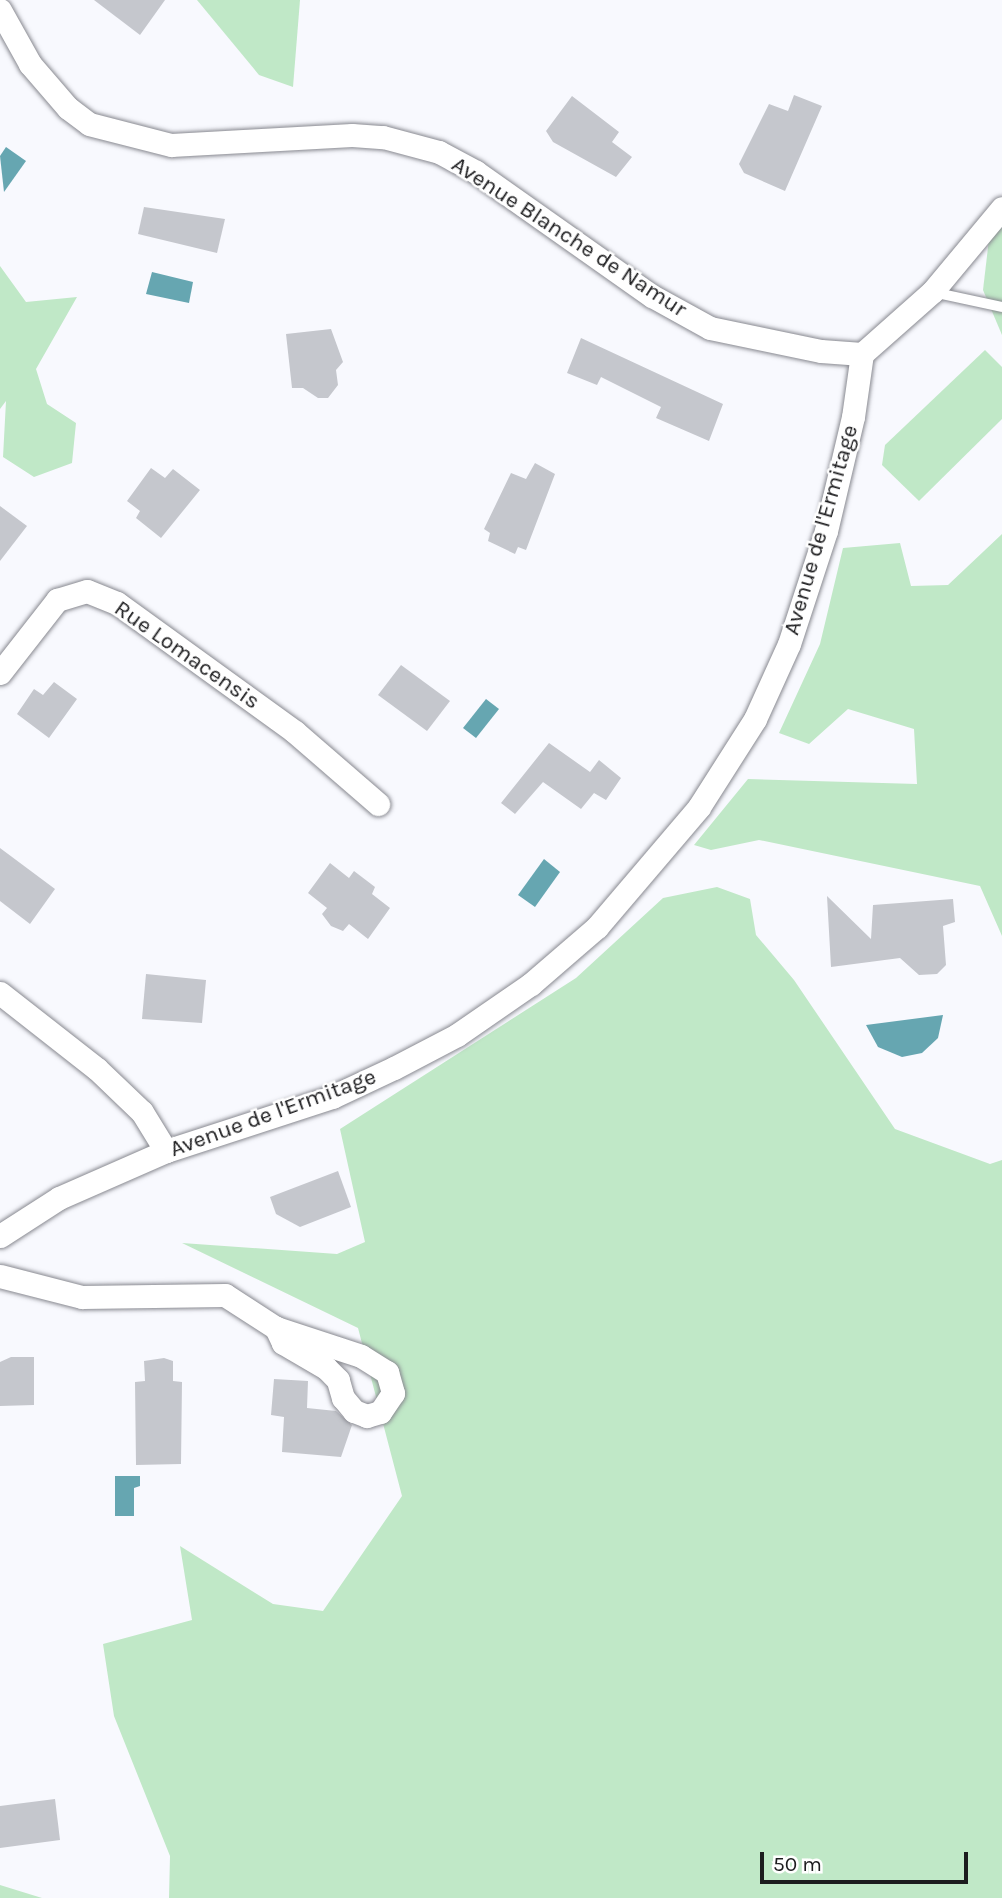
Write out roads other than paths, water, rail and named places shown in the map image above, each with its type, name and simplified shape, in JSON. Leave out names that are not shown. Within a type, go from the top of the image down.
[{"type":"street","name":"Avenue Blanche de Namur","points":[[0,10],[30,64],[68,108],[89,124],[170,145],[352,135],[383,137],[439,152],[476,172],[652,296],[710,328],[799,348],[862,354]]},
{"type":"street","points":[[862,354],[932,292],[1002,208]]},
{"type":"street","name":"Avenue de l'Ermitage","points":[[0,1236],[59,1198],[166,1152],[332,1097],[457,1035],[531,984],[597,927],[699,807],[755,719],[789,644],[825,531],[853,417],[862,354]]},
{"type":"street","name":"Rue Lomacensis","points":[[0,673],[57,600],[87,591],[117,603],[283,724],[378,804]]},
{"type":"street","points":[[0,993],[97,1069],[142,1112],[166,1152]]},
{"type":"street","points":[[0,1276],[23,1285],[82,1297],[225,1295],[275,1328],[361,1356],[387,1372],[393,1393],[380,1412],[367,1416],[354,1411],[343,1398],[338,1380],[326,1368],[283,1343],[275,1328]]},
{"type":"lane","points":[[932,292],[1002,307]]},
{"type":"water","points":[[6,147],[26,161],[4,192],[0,156]]},
{"type":"water","points":[[152,272],[193,282],[189,303],[146,294]]},
{"type":"water","points":[[486,699],[499,709],[476,738],[463,728]]},
{"type":"water","points":[[544,859],[560,872],[535,907],[518,895]]},
{"type":"water","points":[[943,1015],[938,1038],[922,1053],[902,1057],[878,1047],[866,1025]]},
{"type":"water","points":[[115,1476],[140,1476],[140,1486],[134,1488],[134,1516],[115,1516]]}]
